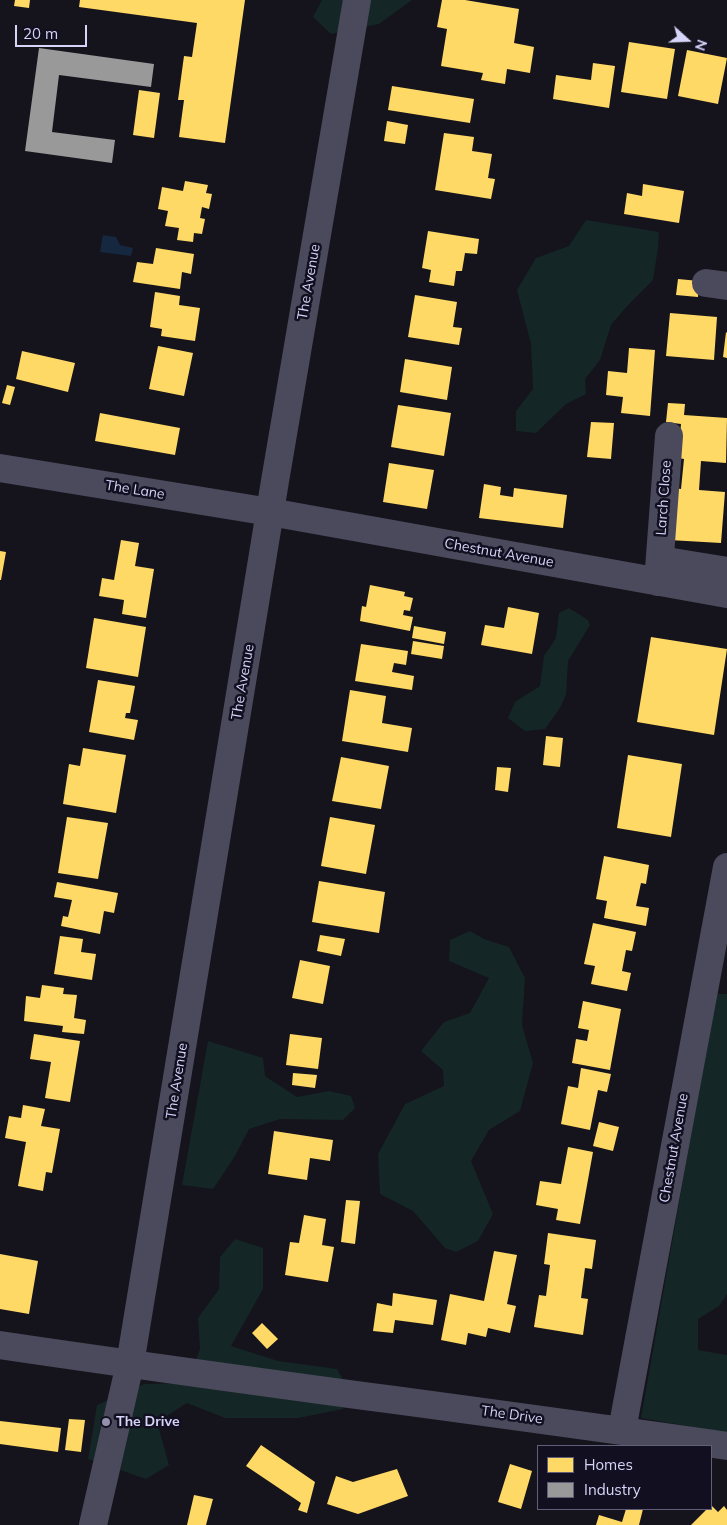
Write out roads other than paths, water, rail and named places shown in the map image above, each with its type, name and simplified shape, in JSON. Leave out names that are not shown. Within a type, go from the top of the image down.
[{"type":"street","name":"The Avenue","points":[[93,1525],[130,1364],[270,512],[357,0]]},
{"type":"street","name":"Larch Close","points":[[659,571],[668,436]]},
{"type":"street","name":"The Lane","points":[[0,468],[270,512]]},
{"type":"street","name":"Chestnut Avenue","points":[[270,512],[659,571],[727,594]]},
{"type":"street","points":[[659,571],[727,571]]},
{"type":"street","name":"Chestnut Avenue","points":[[622,1430],[727,867]]},
{"type":"street","name":"The Drive","points":[[0,1344],[130,1364],[622,1430],[727,1446]]},
{"type":"water","points":[[103,235],[116,237],[120,245],[133,248],[131,256],[100,252]]},
{"type":"place","name":"The Drive","points":[[106,1422]]}]
